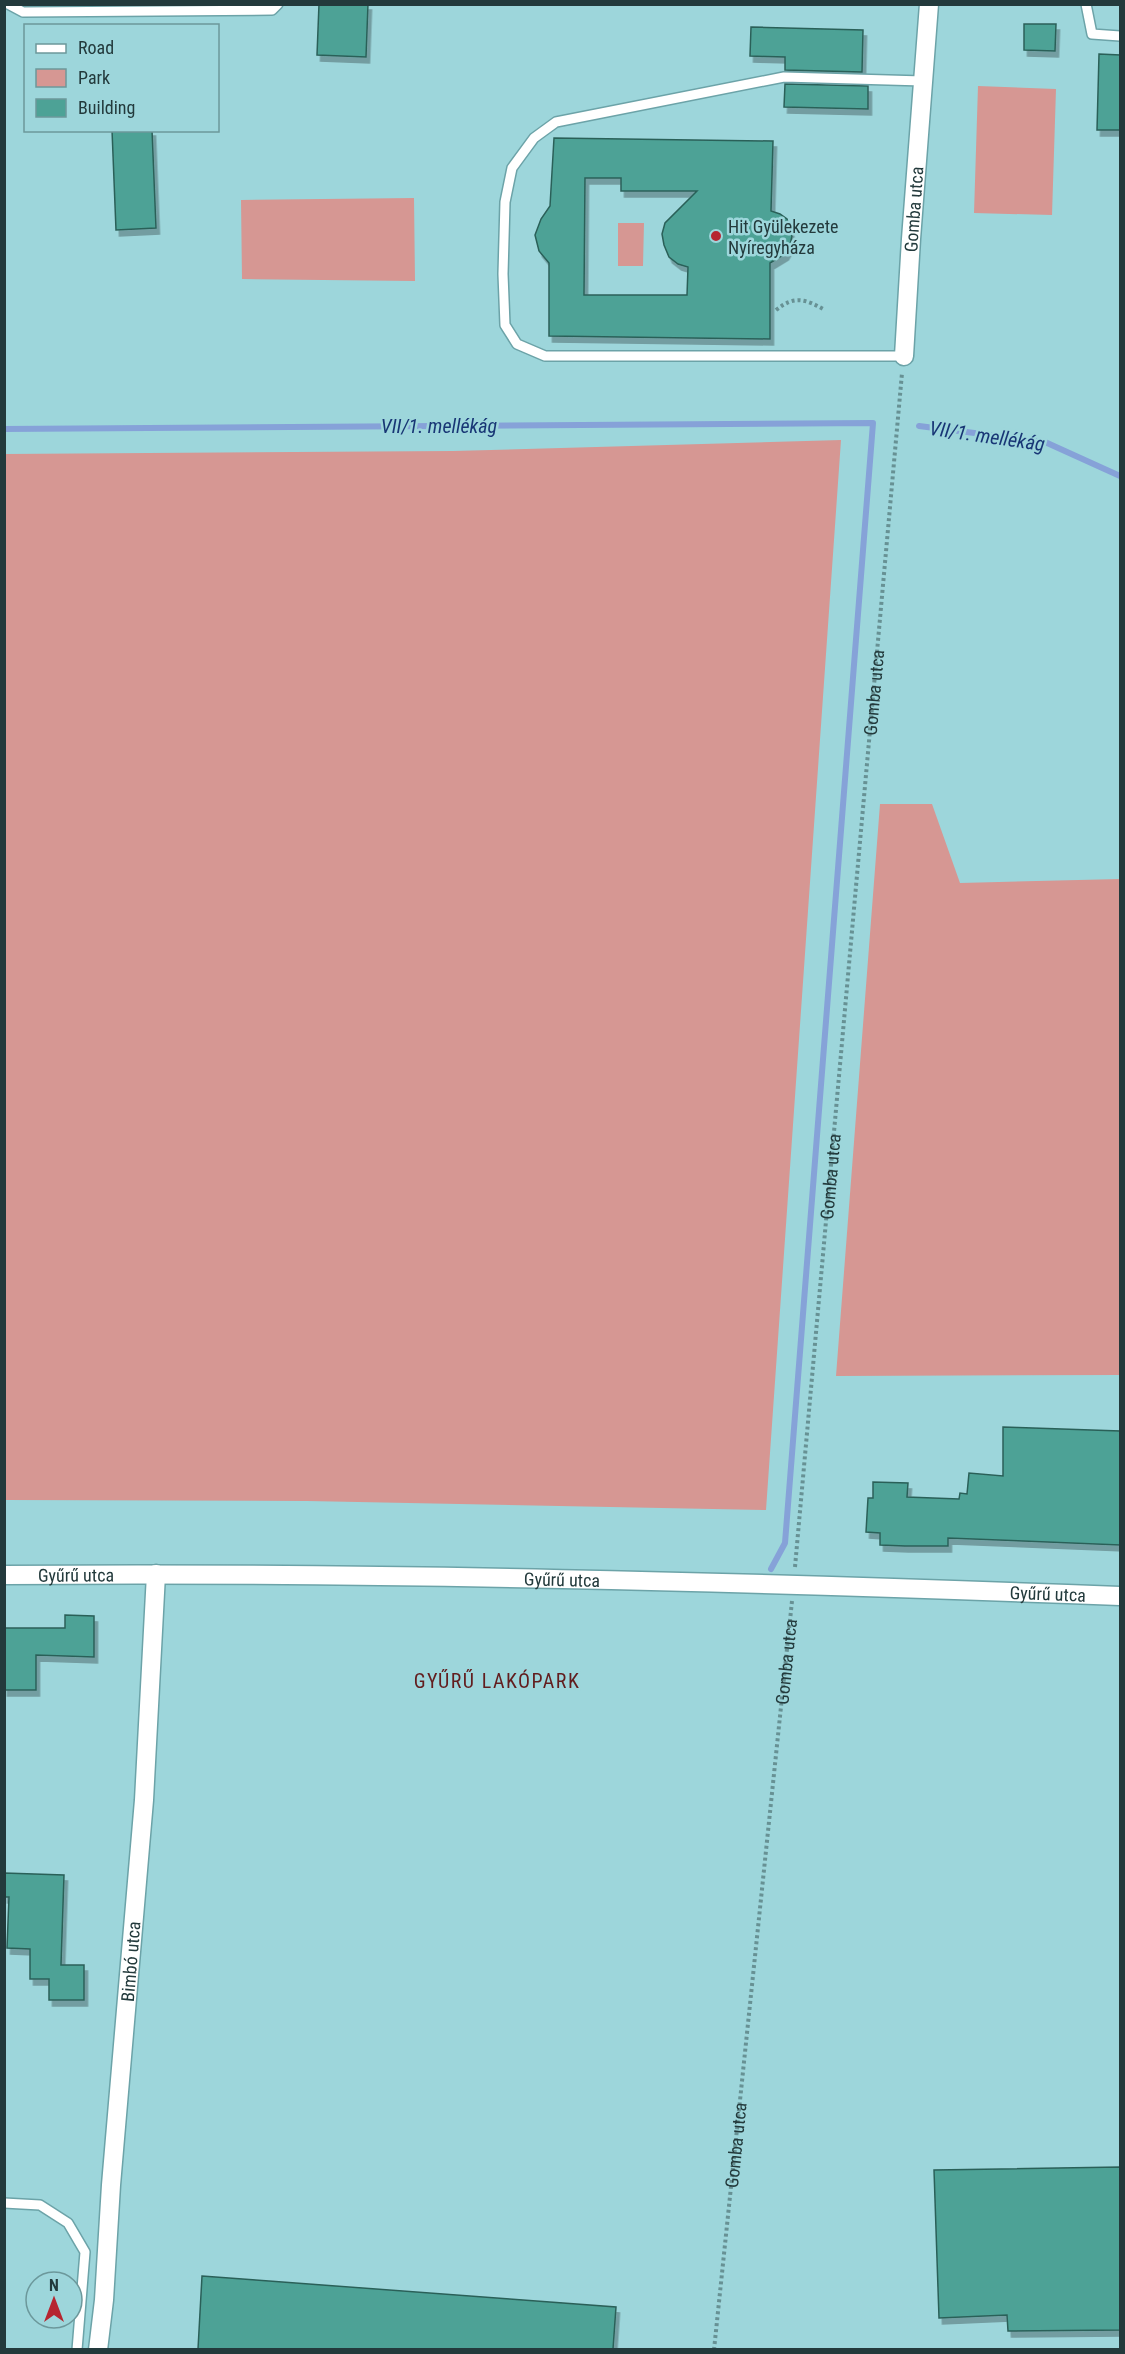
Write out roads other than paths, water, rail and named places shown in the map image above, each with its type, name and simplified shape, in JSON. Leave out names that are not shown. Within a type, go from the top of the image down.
[{"type":"street","name":"Gomba utca","points":[[904,356],[929,4]]},
{"type":"street","name":"Gyűrű utca","points":[[4,1575],[156,1574],[794,1584],[1120,1596]]},
{"type":"street","name":"Bimbó utca","points":[[98,2349],[104,2300],[111,2186],[144,1800],[156,1574]]},
{"type":"lane","points":[[8,4],[23,12],[153,7],[272,10],[278,4]]},
{"type":"lane","points":[[1086,4],[1092,34],[1120,36]]},
{"type":"lane","points":[[904,356],[544,356],[517,344],[505,324],[503,274],[505,202],[512,168],[534,138],[555,122],[784,77],[923,81]]},
{"type":"lane","points":[[4,2203],[39,2205],[68,2223],[85,2252],[77,2349]]},
{"type":"waterway","points":[[4,429],[873,423],[785,1543],[771,1569]]},
{"type":"waterway","name":"VII/1. mellékág","points":[[919,426],[1045,442],[1120,476]]},
{"type":"place","name":"Hit Gyülekezete Nyíregyháza","points":[[716,236]]},
{"type":"district","name":"GYŰRŰ LAKÓPARK","points":[[497,1681]]}]
